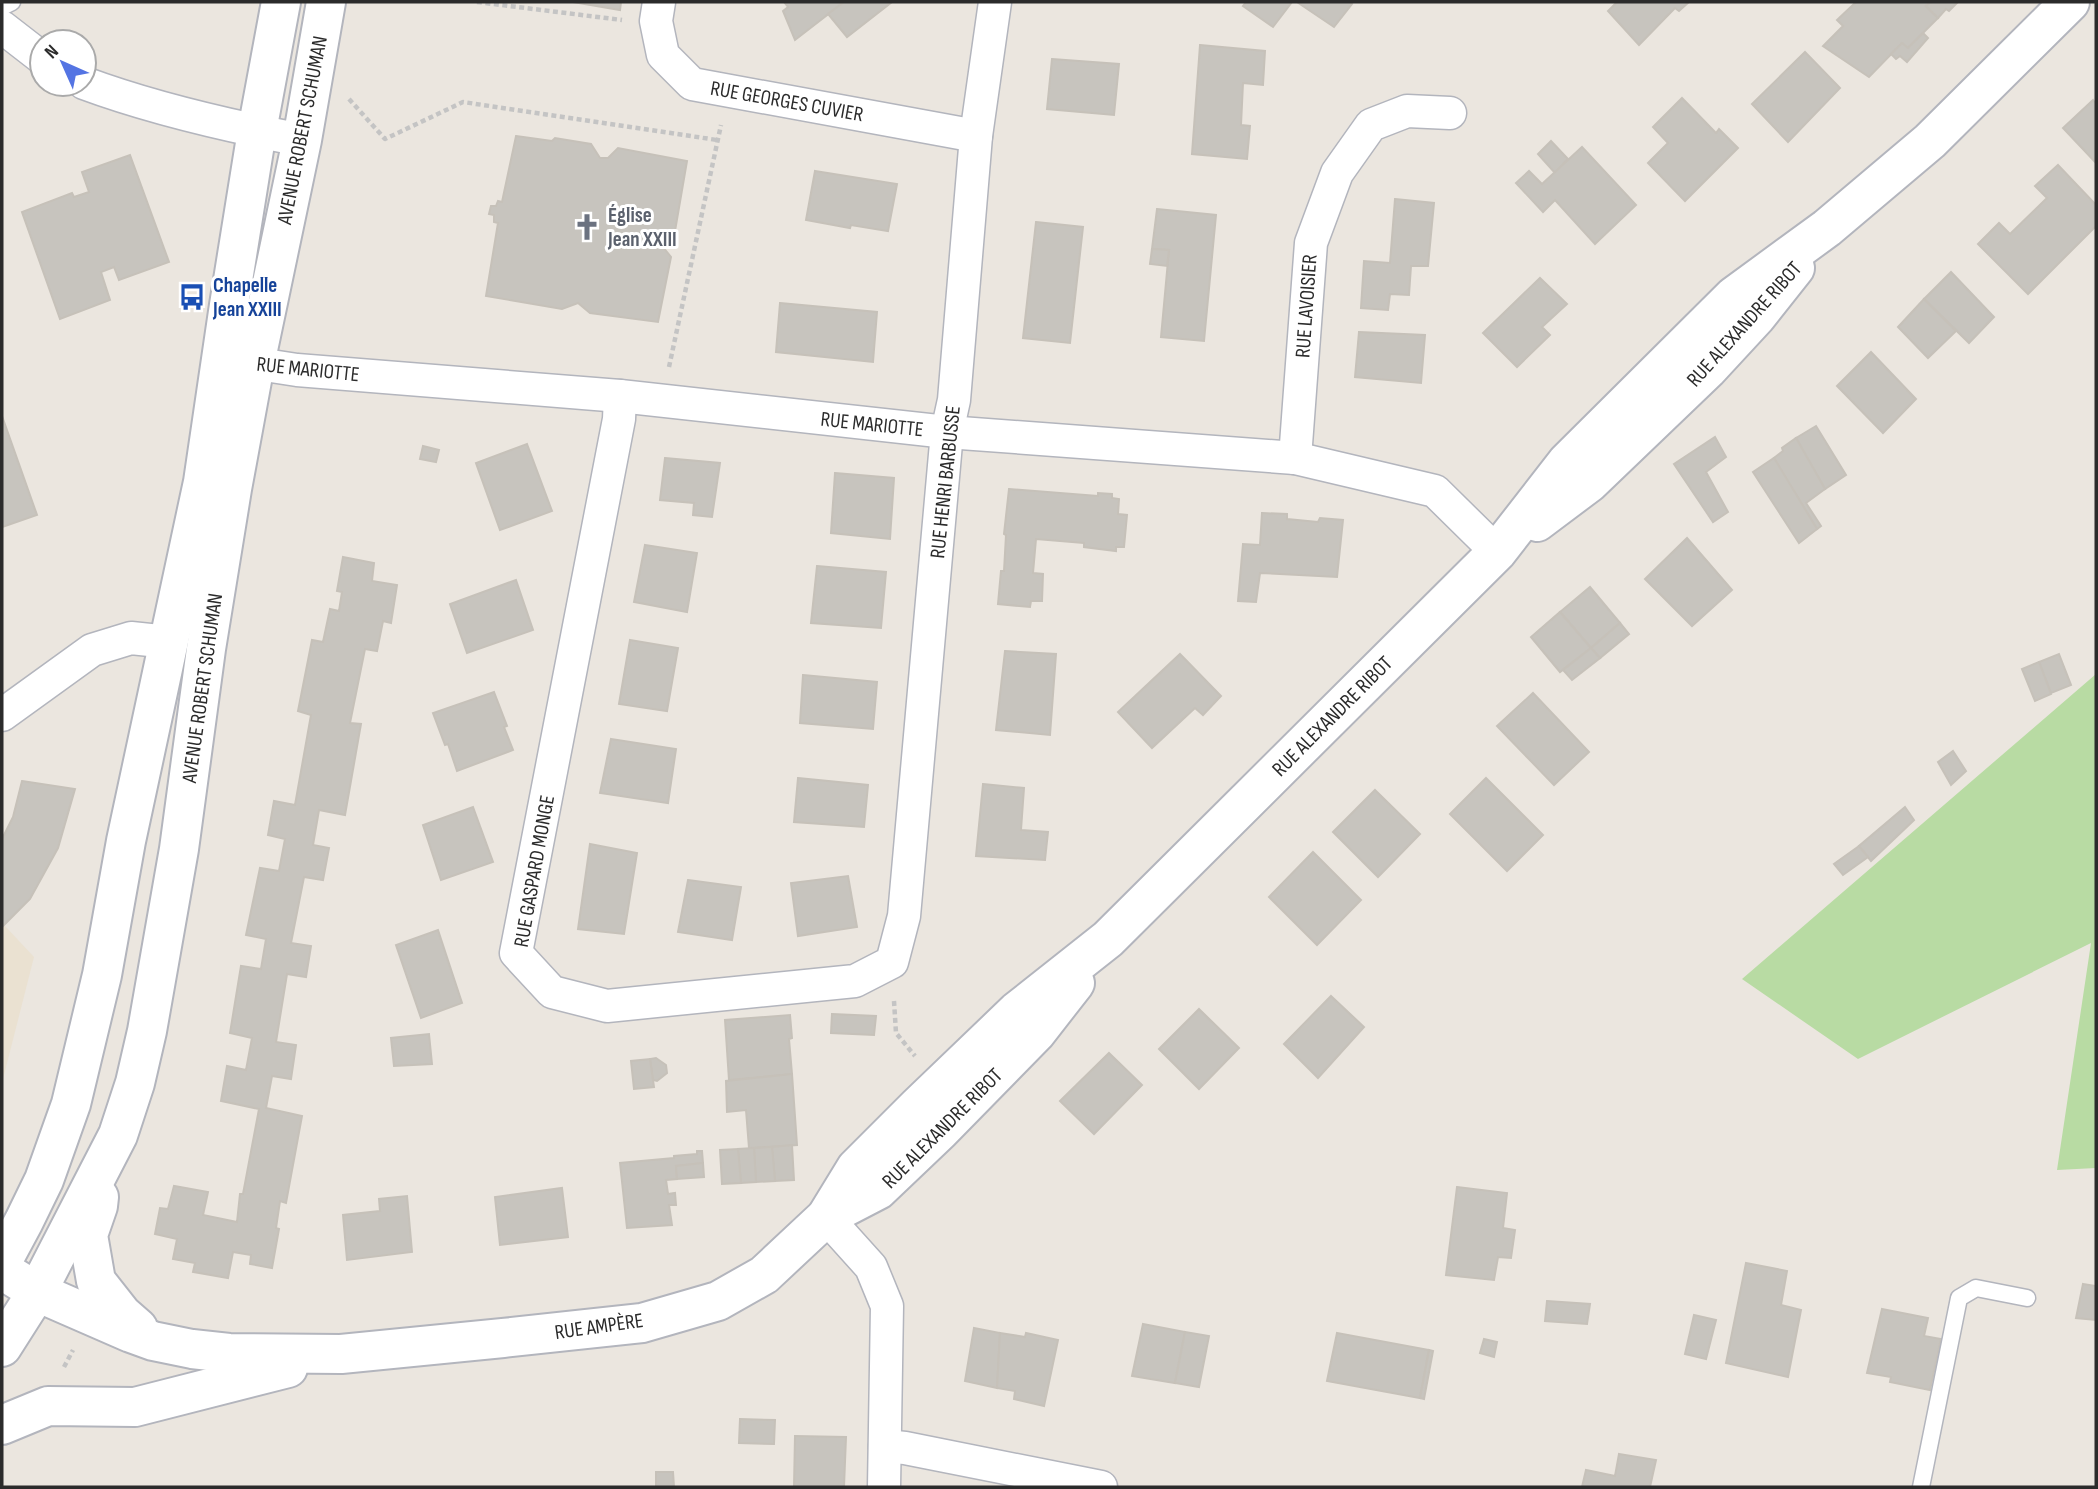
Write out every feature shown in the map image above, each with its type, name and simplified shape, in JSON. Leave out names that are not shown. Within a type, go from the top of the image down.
[{"type":"main road","name":"AVENUE ROBERT SCHUMAN","points":[[2,1347],[37,1292],[118,1135],[135,1083],[147,1031],[179,849],[206,649],[238,361],[257,131],[281,2]]},
{"type":"main road","name":"AVENUE ROBERT SCHUMAN","points":[[2,1262],[44,1180],[71,1104],[102,975],[126,841],[203,482],[302,140],[326,2]]},
{"type":"main road","name":"RUE ALEXANDRE RIBOT","points":[[826,1217],[878,1190],[940,1131],[1036,1033],[1108,939],[1497,552],[1589,483],[1708,369],[1757,316],[1827,228],[1930,141],[2070,2]]},
{"type":"main road","name":"RUE AMPÈRE","points":[[102,1166],[98,1206],[88,1236],[96,1281],[122,1314],[153,1341]]},
{"type":"main road","name":"RUE AMPÈRE","points":[[2,1270],[37,1292],[153,1341],[229,1353],[341,1354],[614,1326],[642,1322],[718,1301],[764,1275],[826,1217]]},
{"type":"main road","name":"RUE AMPÈRE","points":[[13,1412],[48,1406],[135,1408],[341,1354]]},
{"type":"street","name":"RUE HENRI BARBUSSE","points":[[892,962],[904,916],[947,432],[954,400],[976,136],[995,2]]},
{"type":"street","name":"RUE GEORGES CUVIER","points":[[657,11],[663,55],[692,84],[976,136]]},
{"type":"street","points":[[2,27],[28,47]]},
{"type":"street","points":[[98,88],[194,116],[302,140]]},
{"type":"street","name":"RUE LAVOISIER","points":[[1295,458],[1311,243],[1338,173],[1371,125],[1407,111],[1451,113]]},
{"type":"street","name":"RUE MARIOTTE","points":[[238,361],[297,370],[620,396],[947,432],[1295,458],[1435,491],[1497,552]]},
{"type":"street","name":"RUE GASPARD MONGE","points":[[620,396],[614,447],[516,953],[552,992],[607,1006],[855,981],[892,962]]},
{"type":"street","points":[[2,715],[92,650],[131,638],[169,642]]},
{"type":"street","points":[[826,1217],[871,1267],[887,1306],[884,1487]]},
{"type":"street","points":[[885,1447],[905,1448],[1101,1487]]},
{"type":"lane","points":[[2,8],[12,2]]},
{"type":"lane","points":[[1921,1487],[1959,1298],[1976,1288],[2027,1297]]},
{"type":"path","points":[[477,2],[610,20],[657,11]]},
{"type":"path","points":[[662,401],[728,90]]},
{"type":"path","points":[[343,93],[384,139],[463,102],[718,140]]},
{"type":"path","points":[[892,962],[896,1033],[918,1060]]},
{"type":"shaded area","points":[[22,781],[75,789],[58,848],[30,899],[4,925],[34,957],[2,1083],[2,839],[13,817]]},
{"type":"green space","points":[[2096,674],[2096,1168],[2057,1170],[2091,943],[1858,1059],[1742,979]]},
{"type":"building","points":[[573,2],[621,2],[620,10]]},
{"type":"building","points":[[784,2],[844,2],[795,40],[783,11],[788,7]]},
{"type":"building","points":[[844,2],[892,2],[847,37],[828,14]]},
{"type":"building","points":[[1246,2],[1292,2],[1273,27],[1243,6]]},
{"type":"building","points":[[1297,2],[1349,2],[1352,4],[1334,27]]},
{"type":"building","points":[[1617,2],[1689,2],[1679,11],[1675,8],[1639,45],[1608,11]]},
{"type":"building","points":[[1856,2],[1931,2],[1926,6],[1938,18],[1908,48],[1902,43],[1869,77],[1823,46],[1843,26],[1837,20]]},
{"type":"building","points":[[1931,2],[1958,2],[1938,18],[1926,6]]},
{"type":"building","points":[[1923,33],[1928,38],[1907,62],[1900,56],[1896,59],[1891,54],[1902,43],[1908,48]]},
{"type":"building","points":[[1200,45],[1265,51],[1263,85],[1243,83],[1241,125],[1250,126],[1247,159],[1192,154]]},
{"type":"building","points":[[1805,52],[1840,88],[1788,142],[1752,104]]},
{"type":"building","points":[[1052,59],[1119,64],[1114,115],[1047,109]]},
{"type":"building","points":[[1682,98],[1716,133],[1719,129],[1738,148],[1685,201],[1648,163],[1668,143],[1653,127]]},
{"type":"building","points":[[2093,100],[2096,104],[2096,163],[2063,128]]},
{"type":"building","name":"Église Jean XXIII","points":[[516,136],[552,141],[555,138],[591,144],[600,158],[608,158],[618,148],[687,161],[675,231],[664,242],[663,247],[671,257],[658,322],[590,313],[578,303],[562,309],[486,296],[498,223],[494,222],[494,215],[489,214],[491,206],[496,206],[498,201],[502,202]]},
{"type":"building","points":[[1551,141],[1568,159],[1555,173],[1538,154]]},
{"type":"building","points":[[1582,147],[1636,205],[1595,244],[1555,200],[1543,212],[1516,183],[1529,171],[1542,184]]},
{"type":"building","points":[[130,155],[169,262],[119,280],[114,267],[101,272],[110,300],[60,319],[22,212],[72,193],[74,197],[89,192],[82,172]]},
{"type":"building","points":[[2058,165],[2096,205],[2096,226],[2028,294],[1978,244],[1999,223],[2010,234],[2047,198],[2035,186]]},
{"type":"building","points":[[815,171],[897,184],[888,231],[806,220]]},
{"type":"building","points":[[1395,199],[1434,203],[1428,266],[1411,266],[1409,295],[1390,294],[1388,310],[1361,308],[1364,261],[1390,263]]},
{"type":"building","points":[[1157,209],[1216,215],[1204,341],[1161,337],[1169,250],[1152,249]]},
{"type":"building","points":[[1036,222],[1083,227],[1070,343],[1023,338]]},
{"type":"building","points":[[1152,249],[1169,250],[1167,266],[1150,264]]},
{"type":"building","points":[[1951,272],[1994,317],[1969,343],[1924,299]]},
{"type":"building","points":[[1540,278],[1567,304],[1542,327],[1550,335],[1517,367],[1483,333]]},
{"type":"building","points":[[1924,299],[1956,331],[1928,358],[1898,327]]},
{"type":"building","points":[[780,303],[877,312],[873,362],[776,352]]},
{"type":"building","points":[[1359,332],[1425,335],[1421,383],[1355,377]]},
{"type":"building","points":[[1871,352],[1916,399],[1883,433],[1837,386]]},
{"type":"building","points":[[2,416],[37,515],[2,527]]},
{"type":"building","points":[[1816,426],[1846,475],[1825,489],[1796,438]]},
{"type":"building","points":[[1715,437],[1726,457],[1706,472],[1728,512],[1713,522],[1674,464]]},
{"type":"building","points":[[1796,438],[1825,489],[1806,503],[1821,526],[1817,529],[1774,458]]},
{"type":"building","points":[[527,444],[552,511],[500,530],[476,463]]},
{"type":"building","points":[[423,446],[439,450],[436,462],[420,459]]},
{"type":"building","points":[[665,458],[720,463],[712,517],[693,515],[694,503],[660,500]]},
{"type":"building","points":[[1774,458],[1817,529],[1799,543],[1753,472]]},
{"type":"building","points":[[835,473],[894,478],[890,539],[831,533]]},
{"type":"building","points":[[1009,489],[1098,496],[1098,493],[1112,494],[1112,498],[1119,499],[1118,514],[1127,515],[1124,547],[1116,547],[1116,551],[1084,547],[1084,543],[1036,539],[1033,573],[1043,574],[1042,601],[1031,601],[1030,607],[998,604],[1001,571],[1004,571],[1004,534]]},
{"type":"building","points":[[1262,513],[1287,514],[1287,519],[1318,522],[1320,518],[1343,520],[1337,577],[1260,573],[1256,602],[1238,601],[1243,544],[1260,545]]},
{"type":"building","points":[[1687,538],[1732,590],[1692,626],[1645,579]]},
{"type":"building","points":[[645,545],[697,553],[687,612],[634,602]]},
{"type":"building","points":[[343,557],[374,563],[372,581],[397,585],[391,623],[383,621],[377,651],[365,649],[350,723],[361,724],[345,815],[319,810],[313,845],[329,848],[323,880],[304,877],[291,943],[311,946],[306,977],[287,974],[276,1042],[296,1045],[291,1079],[272,1076],[266,1108],[302,1116],[286,1203],[280,1201],[276,1228],[279,1229],[272,1268],[250,1264],[251,1255],[233,1252],[228,1278],[193,1272],[195,1263],[173,1259],[177,1239],[155,1234],[160,1208],[168,1209],[174,1186],[208,1192],[203,1215],[237,1222],[240,1194],[243,1194],[259,1109],[221,1101],[227,1066],[246,1070],[252,1038],[230,1033],[241,966],[261,969],[266,939],[246,935],[260,868],[279,871],[285,839],[268,835],[274,801],[295,805],[311,715],[298,711],[312,640],[323,642],[330,609],[339,611],[342,592],[337,591]]},
{"type":"building","points":[[817,566],[886,572],[881,628],[811,623]]},
{"type":"building","points":[[516,580],[533,630],[467,653],[450,604]]},
{"type":"building","points":[[1590,587],[1620,623],[1591,648],[1560,612]]},
{"type":"building","points":[[1560,612],[1591,648],[1560,672],[1531,637]]},
{"type":"building","points":[[1620,623],[1629,634],[1600,658],[1591,648]]},
{"type":"building","points":[[630,640],[678,648],[667,711],[619,704]]},
{"type":"building","points":[[1591,648],[1600,658],[1572,680],[1563,670]]},
{"type":"building","points":[[1005,651],[1056,654],[1050,735],[996,730]]},
{"type":"building","points":[[1180,654],[1221,696],[1203,715],[1195,708],[1152,748],[1118,712]]},
{"type":"building","points":[[2059,654],[2071,685],[2051,693],[2039,662]]},
{"type":"building","points":[[2039,662],[2051,694],[2035,701],[2022,669]]},
{"type":"building","points":[[803,675],[877,682],[873,729],[800,723]]},
{"type":"building","points":[[494,692],[513,750],[457,771],[433,713]]},
{"type":"building","points":[[1533,693],[1589,752],[1554,785],[1497,726]]},
{"type":"building","points":[[611,739],[676,749],[668,803],[600,793]]},
{"type":"building","points":[[1953,751],[1966,771],[1951,785],[1938,762]]},
{"type":"building","points":[[798,778],[868,785],[864,827],[794,822]]},
{"type":"building","points":[[1486,778],[1543,835],[1507,871],[1450,814]]},
{"type":"building","points":[[22,781],[75,789],[58,848],[30,899],[2,927],[2,839],[13,817]]},
{"type":"building","points":[[983,784],[1024,788],[1021,830],[1048,832],[1045,860],[976,856]]},
{"type":"building","points":[[1375,790],[1420,834],[1378,877],[1333,832]]},
{"type":"building","points":[[473,807],[493,862],[441,880],[423,825]]},
{"type":"building","points":[[1905,807],[1914,820],[1871,861],[1859,846]]},
{"type":"building","points":[[590,844],[637,853],[624,934],[578,929]]},
{"type":"building","points":[[1859,846],[1868,857],[1843,875],[1834,864]]},
{"type":"building","points":[[1313,852],[1361,900],[1317,945],[1269,897]]},
{"type":"building","points":[[848,876],[857,927],[798,936],[791,883]]},
{"type":"building","points":[[688,880],[741,887],[732,940],[678,932]]},
{"type":"building","points":[[438,930],[462,1003],[421,1018],[396,945]]},
{"type":"building","points":[[1331,996],[1364,1027],[1318,1078],[1284,1044]]},
{"type":"building","points":[[1199,1009],[1239,1048],[1199,1089],[1159,1049]]},
{"type":"building","points":[[832,1014],[876,1016],[874,1035],[831,1033]]},
{"type":"building","points":[[790,1015],[792,1074],[729,1080],[725,1020]]},
{"type":"building","points":[[429,1034],[432,1064],[394,1066],[391,1038]]},
{"type":"building","points":[[1109,1053],[1142,1085],[1094,1134],[1060,1101]]},
{"type":"building","points":[[656,1058],[666,1065],[667,1073],[657,1081],[653,1080],[650,1059]]},
{"type":"building","points":[[650,1059],[654,1087],[634,1089],[631,1061]]},
{"type":"building","points":[[792,1074],[797,1145],[749,1148],[746,1110],[727,1112],[726,1081]]},
{"type":"building","points":[[792,1145],[794,1180],[775,1181],[772,1147]]},
{"type":"building","points":[[772,1147],[775,1181],[756,1182],[754,1148]]},
{"type":"building","points":[[754,1148],[756,1182],[741,1183],[738,1149]]},
{"type":"building","points":[[738,1149],[741,1183],[722,1184],[720,1150]]},
{"type":"building","points":[[697,1151],[702,1151],[703,1163],[676,1166],[677,1179],[666,1180],[668,1194],[675,1193],[676,1205],[669,1205],[672,1225],[627,1228],[620,1163],[674,1158],[697,1154]]},
{"type":"building","points":[[703,1163],[704,1177],[677,1179],[676,1166]]},
{"type":"building","points":[[1457,1187],[1507,1193],[1503,1228],[1515,1230],[1511,1258],[1498,1257],[1494,1280],[1446,1275]]},
{"type":"building","points":[[562,1188],[568,1237],[500,1245],[495,1197]]},
{"type":"building","points":[[407,1196],[412,1252],[347,1260],[343,1215],[380,1211],[379,1199]]},
{"type":"building","points":[[1746,1263],[1787,1271],[1781,1305],[1801,1310],[1788,1377],[1726,1363]]},
{"type":"building","points":[[2083,1284],[2096,1286],[2096,1320],[2076,1318]]},
{"type":"building","points":[[1547,1301],[1590,1304],[1587,1324],[1545,1321]]},
{"type":"building","points":[[1882,1309],[1928,1318],[1924,1336],[1941,1339],[1930,1390],[1890,1382],[1891,1377],[1867,1373]]},
{"type":"building","points":[[1694,1315],[1716,1320],[1706,1359],[1685,1354]]},
{"type":"building","points":[[1143,1324],[1185,1332],[1175,1383],[1132,1376]]},
{"type":"building","points":[[974,1328],[1000,1333],[997,1388],[965,1381]]},
{"type":"building","points":[[1185,1332],[1209,1336],[1199,1387],[1175,1383]]},
{"type":"building","points":[[1000,1333],[1025,1337],[1026,1333],[1058,1340],[1044,1406],[1014,1399],[1015,1391],[997,1388]]},
{"type":"building","points":[[1337,1333],[1429,1350],[1420,1398],[1327,1381]]},
{"type":"building","points":[[1484,1339],[1497,1342],[1494,1357],[1480,1353]]},
{"type":"building","points":[[1429,1350],[1433,1351],[1424,1399],[1420,1398]]},
{"type":"building","points":[[740,1419],[775,1420],[774,1444],[739,1443]]},
{"type":"building","points":[[795,1436],[846,1437],[844,1487],[794,1487]]},
{"type":"building","points":[[1619,1454],[1656,1460],[1650,1487],[1582,1487],[1586,1470],[1615,1476]]},
{"type":"building","points":[[656,1472],[673,1472],[674,1487],[656,1487]]},
{"type":"place","name":"Église Jean XXIII","points":[[587,227]]},
{"type":"place","name":"Chapelle Jean XXIII","points":[[192,297]]}]
